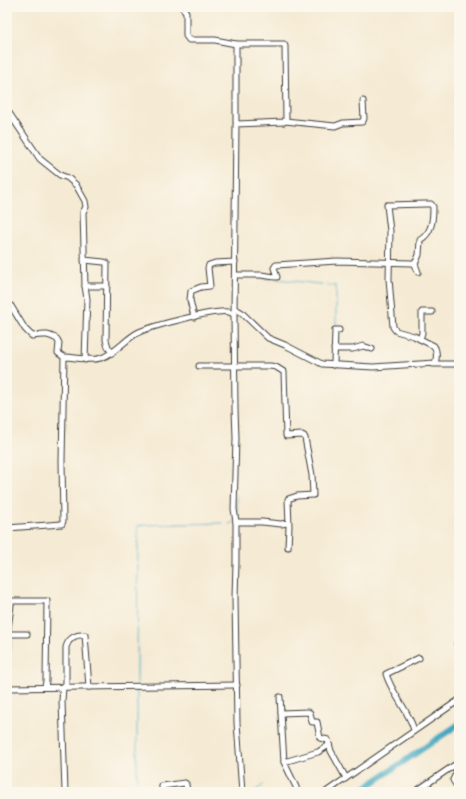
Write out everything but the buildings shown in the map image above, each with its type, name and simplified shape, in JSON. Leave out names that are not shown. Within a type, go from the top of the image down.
[{"type":"street","points":[[182,7],[186,12],[186,36],[189,40],[215,40],[236,44],[284,44],[285,121]]},
{"type":"street","points":[[236,44],[236,438],[234,509],[236,522],[235,598],[237,723],[242,792]]},
{"type":"street","points":[[237,123],[285,121],[335,126],[343,123],[362,122],[364,119],[364,101]]},
{"type":"street","points":[[7,110],[40,159],[60,175],[68,178],[76,185],[85,201],[86,207],[83,212],[85,286],[87,299],[85,360]]},
{"type":"street","points":[[418,272],[415,264],[419,255],[420,240],[427,234],[431,226],[433,207],[431,204],[387,205],[390,231],[389,279],[394,329],[434,346],[436,348],[436,360],[435,363],[432,364]]},
{"type":"street","points":[[84,260],[106,262],[108,308],[106,340],[112,353]]},
{"type":"street","points":[[194,317],[190,300],[191,291],[201,287],[210,286],[209,265],[214,263],[235,262]]},
{"type":"street","points":[[235,275],[261,275],[275,278],[277,275],[274,268],[276,266],[317,262],[415,264]]},
{"type":"street","points":[[85,286],[106,286]]},
{"type":"street","points":[[7,304],[11,306],[28,333],[32,336],[49,334],[57,339],[59,343],[58,353],[64,357],[85,360],[100,359],[112,353],[138,333],[156,326],[194,317],[229,312],[241,312],[268,338],[286,345],[322,364],[373,367],[459,364]]},
{"type":"street","points":[[420,339],[422,333],[422,312],[432,312]]},
{"type":"street","points":[[333,365],[335,330],[339,330]]},
{"type":"street","points":[[334,349],[353,349],[364,346],[372,349]]},
{"type":"street","points":[[7,528],[62,524],[63,521],[62,461],[64,357]]},
{"type":"street","points":[[198,366],[270,366],[276,367],[284,372],[286,436],[302,435],[305,438],[314,495],[289,498],[288,547]]},
{"type":"street","points":[[236,522],[288,523]]},
{"type":"street","points":[[7,656],[9,602],[47,601],[45,687]]},
{"type":"street","points":[[8,634],[28,634]]},
{"type":"street","points":[[65,792],[65,766],[62,744],[63,687],[66,684],[67,644],[73,637],[85,635],[89,687]]},
{"type":"street","points":[[459,638],[457,643],[459,652]]},
{"type":"street","points":[[414,730],[409,716],[391,686],[386,674],[419,658]]},
{"type":"street","points":[[7,688],[237,685]]},
{"type":"street","points":[[280,697],[284,762],[297,792]]},
{"type":"street","points":[[326,792],[459,700]]},
{"type":"street","points":[[281,713],[310,713],[312,722],[317,722],[320,738],[327,739],[331,751],[346,778]]},
{"type":"street","points":[[284,762],[318,752],[329,745]]},
{"type":"street","points":[[415,792],[459,762]]},
{"type":"street","points":[[459,767],[453,780],[459,789]]},
{"type":"street","points":[[162,792],[162,786],[185,783],[187,792]]},
{"type":"waterway","points":[[257,277],[270,279]]},
{"type":"waterway","points":[[277,279],[336,286],[336,327]]},
{"type":"waterway","points":[[66,361],[70,362]]},
{"type":"waterway","points":[[237,496],[237,515]]},
{"type":"waterway","points":[[229,524],[234,522]]},
{"type":"waterway","points":[[37,523],[44,523]]},
{"type":"waterway","points":[[137,683],[138,526],[223,523]]},
{"type":"waterway","points":[[137,689],[137,792]]},
{"type":"waterway","points":[[359,792],[459,724]]},
{"type":"waterway","points":[[254,792],[263,785]]}]
